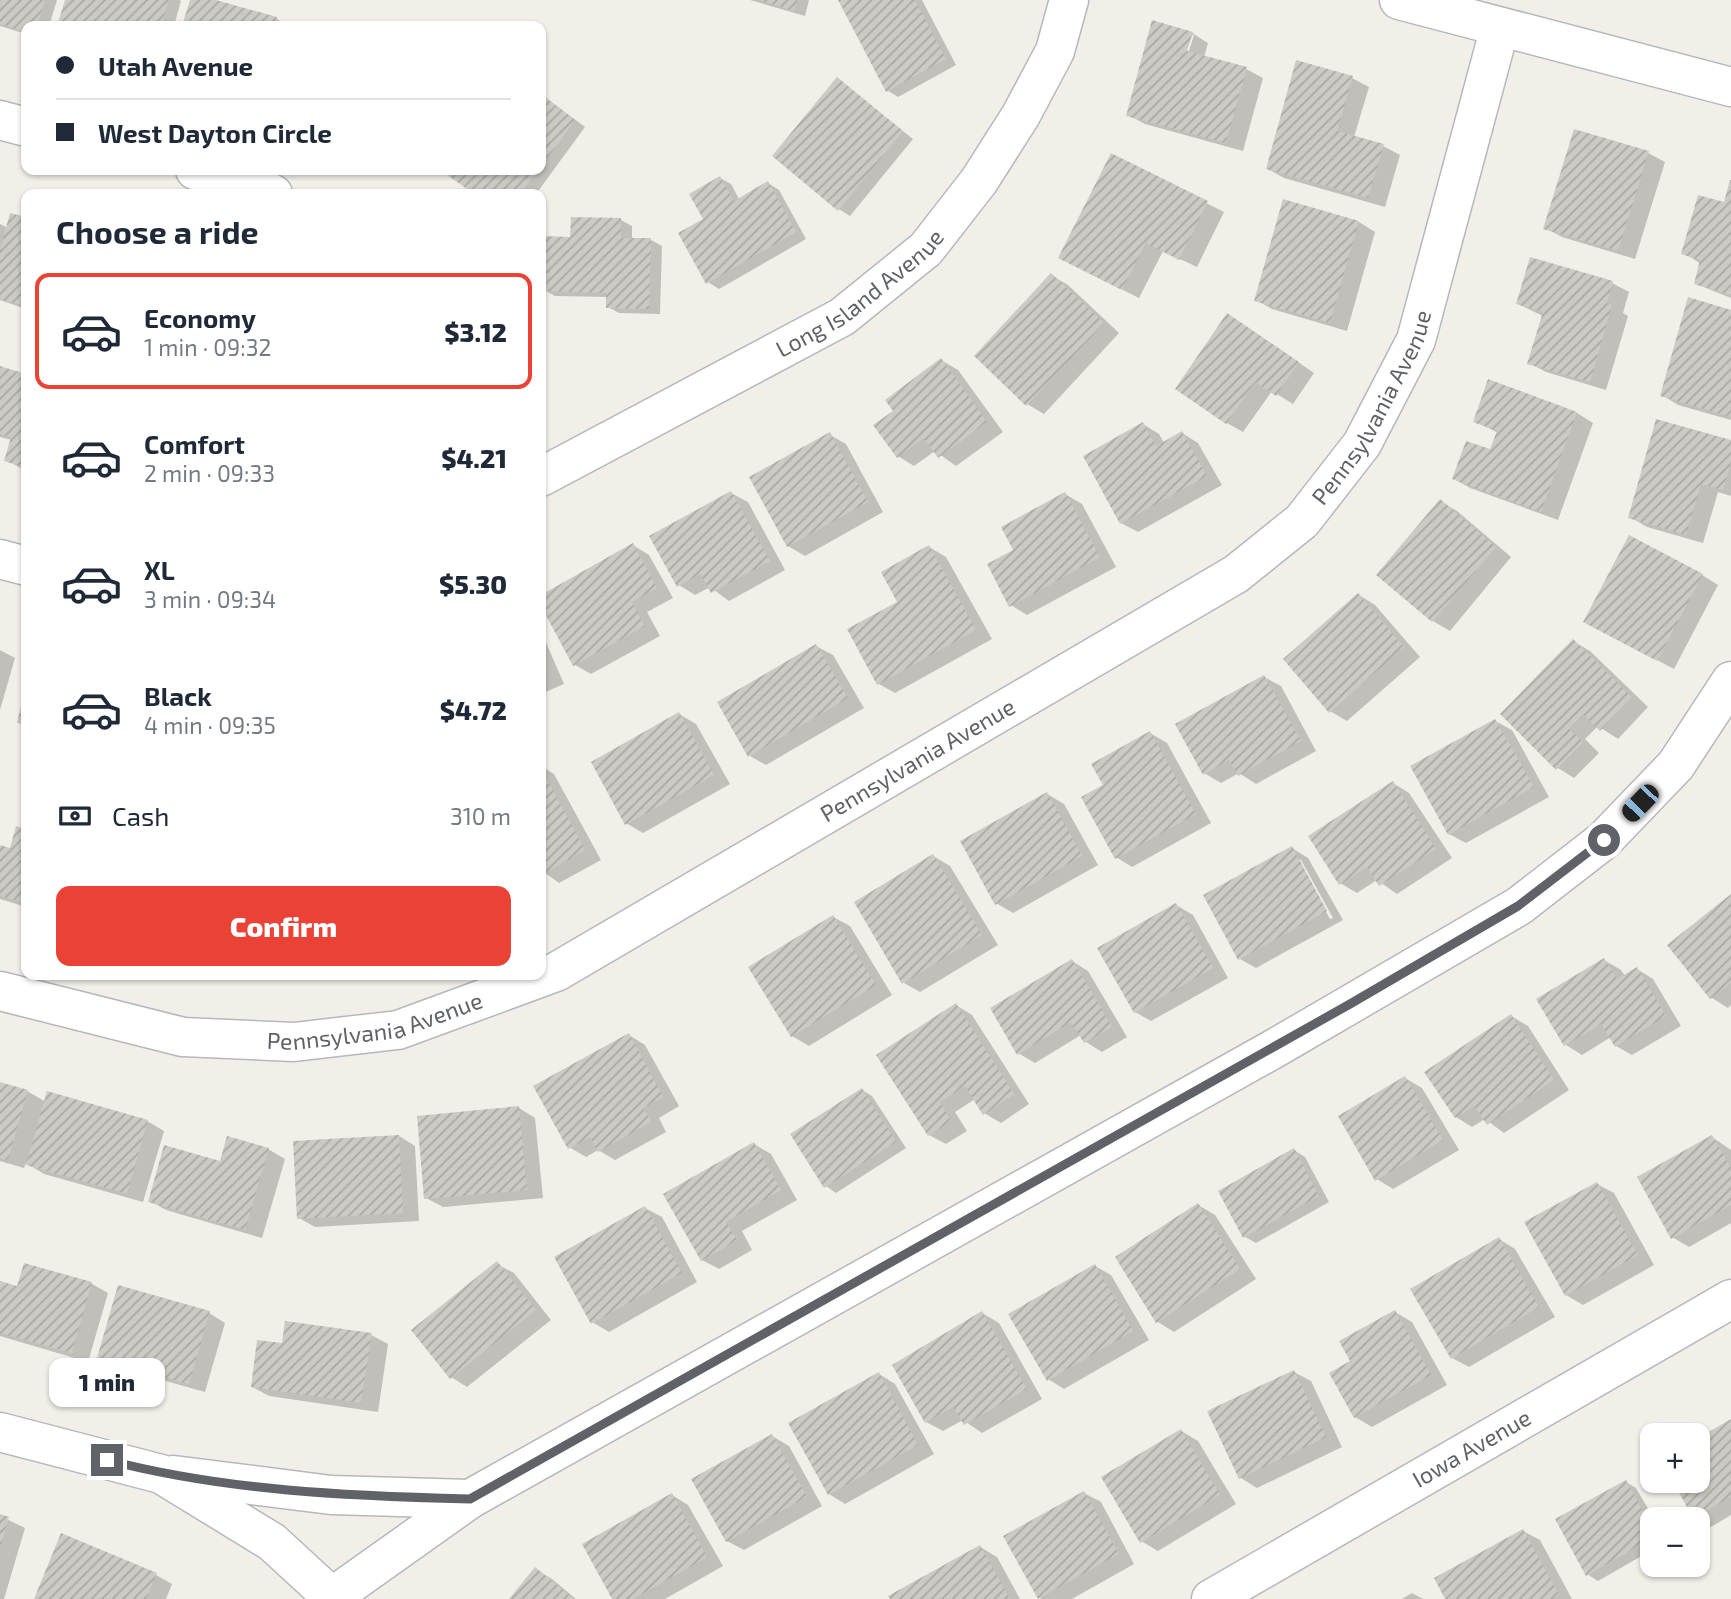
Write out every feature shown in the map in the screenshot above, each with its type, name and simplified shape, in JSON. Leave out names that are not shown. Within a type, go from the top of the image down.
[{"type":"street","name":"Long Island Avenue","points":[[546,472],[842,317],[926,249],[978,181],[1021,116],[1055,51],[1069,0]]},
{"type":"street","points":[[1399,0],[1731,87]]},
{"type":"street","name":"Pennsylvania Avenue","points":[[546,976],[1236,574],[1302,522],[1353,455],[1416,340],[1500,26]]},
{"type":"street","points":[[0,120],[21,126]]},
{"type":"street","points":[[214,175],[263,189]]},
{"type":"street","points":[[0,559],[21,565]]},
{"type":"street","points":[[161,1474],[272,1542],[333,1598],[470,1499],[1278,1046],[1518,906],[1604,840],[1676,765],[1731,681]]},
{"type":"street","name":"Pennsylvania Avenue","points":[[0,991],[183,1037],[294,1042],[398,1030],[534,980]]},
{"type":"street","name":"Iowa Avenue","points":[[1212,1599],[1731,1299]]},
{"type":"street","points":[[0,1432],[161,1474],[331,1495],[470,1499]]},
{"type":"building","points":[[0,0],[45,0],[39,21],[21,21],[21,30],[0,24]]},
{"type":"building","points":[[65,0],[169,0],[163,21],[59,21]]},
{"type":"building","points":[[190,0],[216,0],[277,17],[276,21],[184,21]]},
{"type":"building","points":[[759,0],[797,0],[794,11]]},
{"type":"building","points":[[838,0],[915,0],[946,59],[886,92]]},
{"type":"building","points":[[1152,20],[1193,32],[1187,51],[1247,67],[1226,143],[1126,116]]},
{"type":"building","points":[[1296,60],[1353,76],[1337,131],[1384,144],[1368,198],[1266,169]]},
{"type":"building","points":[[837,77],[903,131],[838,211],[772,156]]},
{"type":"building","points":[[546,98],[575,120],[546,160]]},
{"type":"building","points":[[1574,129],[1649,151],[1618,251],[1543,229]]},
{"type":"building","points":[[1111,153],[1208,201],[1179,260],[1146,243],[1122,290],[1058,258]]},
{"type":"building","points":[[447,175],[534,175],[524,189],[467,189]]},
{"type":"building","points":[[720,176],[734,201],[768,181],[796,232],[706,284],[678,233],[703,219],[689,194]]},
{"type":"building","points":[[1730,180],[1731,295],[1694,284],[1700,260],[1681,254],[1698,195],[1724,202]]},
{"type":"building","points":[[1283,199],[1359,221],[1330,323],[1254,301]]},
{"type":"building","points":[[10,213],[21,216],[21,305],[0,299],[0,250]]},
{"type":"building","points":[[571,217],[621,218],[621,238],[651,238],[649,309],[606,308],[606,293],[546,291],[546,236],[570,237]]},
{"type":"building","points":[[1530,257],[1613,281],[1607,303],[1612,305],[1590,382],[1527,364],[1543,312],[1516,304]]},
{"type":"building","points":[[1051,273],[1104,323],[1026,406],[974,356]]},
{"type":"building","points":[[1688,297],[1731,310],[1731,417],[1660,396]]},
{"type":"building","points":[[1227,313],[1299,362],[1276,396],[1255,382],[1226,424],[1175,389]]},
{"type":"building","points":[[941,358],[987,422],[938,458],[924,438],[897,458],[873,425],[893,411],[885,400]]},
{"type":"building","points":[[0,366],[21,372],[21,466],[4,461],[11,437],[0,434]]},
{"type":"building","points":[[1488,379],[1577,412],[1541,512],[1452,479],[1466,441],[1490,449],[1497,431],[1473,422]]},
{"type":"building","points":[[1656,419],[1731,440],[1731,463],[1723,490],[1701,484],[1686,535],[1628,518]]},
{"type":"building","points":[[1143,422],[1156,446],[1182,431],[1207,476],[1120,524],[1083,456]]},
{"type":"building","points":[[830,432],[868,502],[787,547],[749,477]]},
{"type":"building","points":[[731,491],[770,561],[711,593],[700,574],[677,587],[649,536]]},
{"type":"building","points":[[1065,492],[1100,557],[1009,607],[987,564],[1013,550],[1001,527]]},
{"type":"building","points":[[1440,499],[1496,547],[1432,622],[1376,575]]},
{"type":"building","points":[[1629,535],[1703,574],[1657,661],[1583,622]]},
{"type":"building","points":[[633,543],[657,588],[632,602],[645,626],[573,666],[546,615],[546,592]]},
{"type":"building","points":[[929,545],[976,630],[877,685],[847,629],[897,602],[881,572]]},
{"type":"building","points":[[1358,593],[1404,647],[1329,713],[1283,659]]},
{"type":"building","points":[[1573,639],[1632,697],[1600,731],[1583,714],[1569,729],[1583,742],[1556,770],[1500,714]]},
{"type":"building","points":[[816,644],[848,698],[748,757],[717,702]]},
{"type":"building","points":[[1264,675],[1301,741],[1238,776],[1229,760],[1203,775],[1175,724]]},
{"type":"building","points":[[21,706],[21,724],[17,723]]},
{"type":"building","points":[[679,712],[714,775],[625,825],[591,762]]},
{"type":"building","points":[[1495,719],[1534,787],[1448,835],[1410,766]]},
{"type":"building","points":[[1150,731],[1196,814],[1115,859],[1081,797],[1103,785],[1091,764]]},
{"type":"building","points":[[546,777],[585,850],[546,872]]},
{"type":"building","points":[[1393,781],[1436,849],[1379,886],[1367,867],[1339,885],[1308,836]]},
{"type":"building","points":[[1047,792],[1082,856],[995,905],[960,841]]},
{"type":"building","points":[[16,826],[21,828],[21,902],[0,896],[0,845],[10,848]]},
{"type":"building","points":[[1292,846],[1327,911],[1238,960],[1203,895]]},
{"type":"building","points":[[933,854],[982,935],[902,984],[854,902]]},
{"type":"building","points":[[1731,894],[1731,983],[1710,999],[1667,945]]},
{"type":"building","points":[[1176,903],[1213,968],[1134,1013],[1097,948]]},
{"type":"building","points":[[833,915],[876,985],[791,1037],[748,967]]},
{"type":"building","points":[[1604,958],[1617,979],[1637,967],[1666,1016],[1615,1047],[1601,1024],[1564,1046],[1536,999]]},
{"type":"building","points":[[1072,959],[1112,1027],[1084,1043],[1071,1022],[1017,1055],[990,1008]]},
{"type":"building","points":[[956,1003],[1014,1094],[983,1115],[965,1086],[940,1102],[951,1121],[928,1136],[876,1055]]},
{"type":"building","points":[[1511,1014],[1554,1080],[1487,1125],[1474,1106],[1455,1118],[1424,1072]]},
{"type":"building","points":[[629,1033],[663,1097],[643,1108],[651,1122],[598,1152],[590,1137],[568,1149],[533,1086]]},
{"type":"building","points":[[1405,1076],[1443,1140],[1375,1181],[1338,1116]]},
{"type":"building","points":[[0,1082],[28,1090],[8,1160],[0,1158]]},
{"type":"building","points":[[862,1088],[896,1142],[824,1188],[790,1134]]},
{"type":"building","points":[[47,1091],[148,1120],[127,1194],[26,1165]]},
{"type":"building","points":[[519,1106],[527,1190],[424,1199],[417,1116]]},
{"type":"building","points":[[399,1135],[403,1213],[297,1219],[293,1141]]},
{"type":"building","points":[[1712,1135],[1731,1168],[1731,1205],[1671,1239],[1637,1177]]},
{"type":"building","points":[[227,1136],[269,1148],[245,1230],[148,1202],[164,1145],[220,1161]]},
{"type":"building","points":[[754,1142],[781,1190],[726,1222],[737,1240],[701,1261],[663,1194]]},
{"type":"building","points":[[1294,1148],[1319,1196],[1243,1238],[1218,1191]]},
{"type":"building","points":[[1597,1182],[1638,1255],[1565,1296],[1524,1222]]},
{"type":"building","points":[[1198,1203],[1240,1269],[1156,1323],[1115,1257]]},
{"type":"building","points":[[645,1206],[682,1273],[591,1324],[554,1257]]},
{"type":"building","points":[[1499,1237],[1539,1307],[1451,1359],[1410,1289]]},
{"type":"building","points":[[497,1261],[536,1310],[450,1379],[411,1330]]},
{"type":"building","points":[[24,1263],[92,1282],[72,1353],[0,1333],[0,1281],[17,1286]]},
{"type":"building","points":[[1095,1264],[1133,1331],[1047,1381],[1008,1314]]},
{"type":"building","points":[[118,1285],[210,1311],[189,1384],[97,1358]]},
{"type":"building","points":[[1395,1310],[1431,1375],[1354,1418],[1329,1373],[1350,1361],[1339,1341]]},
{"type":"building","points":[[982,1311],[1027,1389],[964,1425],[953,1407],[925,1423],[892,1365]]},
{"type":"building","points":[[285,1321],[372,1333],[361,1403],[251,1387],[257,1340],[282,1343]]},
{"type":"building","points":[[1294,1370],[1326,1437],[1239,1479],[1207,1411]]},
{"type":"building","points":[[879,1372],[918,1445],[828,1495],[788,1423]]},
{"type":"building","points":[[1731,1419],[1731,1497],[1710,1509],[1687,1507],[1679,1493],[1710,1493],[1710,1431]]},
{"type":"building","points":[[1181,1429],[1220,1495],[1140,1543],[1101,1477]]},
{"type":"building","points":[[772,1434],[807,1497],[726,1542],[691,1479]]},
{"type":"building","points":[[1626,1480],[1641,1507],[1640,1545],[1586,1576],[1555,1519]]},
{"type":"building","points":[[1084,1491],[1119,1554],[1038,1599],[1003,1536]]},
{"type":"building","points":[[672,1493],[707,1557],[633,1599],[612,1599],[582,1544]]},
{"type":"building","points":[[0,1514],[9,1517],[1,1545],[0,1545]]},
{"type":"building","points":[[1523,1529],[1559,1595],[1552,1599],[1445,1599],[1434,1578]]},
{"type":"building","points":[[61,1533],[157,1573],[146,1599],[34,1599]]},
{"type":"building","points":[[980,1545],[1010,1599],[890,1599],[888,1596]]},
{"type":"building","points":[[535,1567],[574,1599],[509,1599]]},
{"type":"route","points":[[107,1460],[161,1474],[331,1495],[470,1499],[1278,1046],[1518,906],[1604,840]]}]
